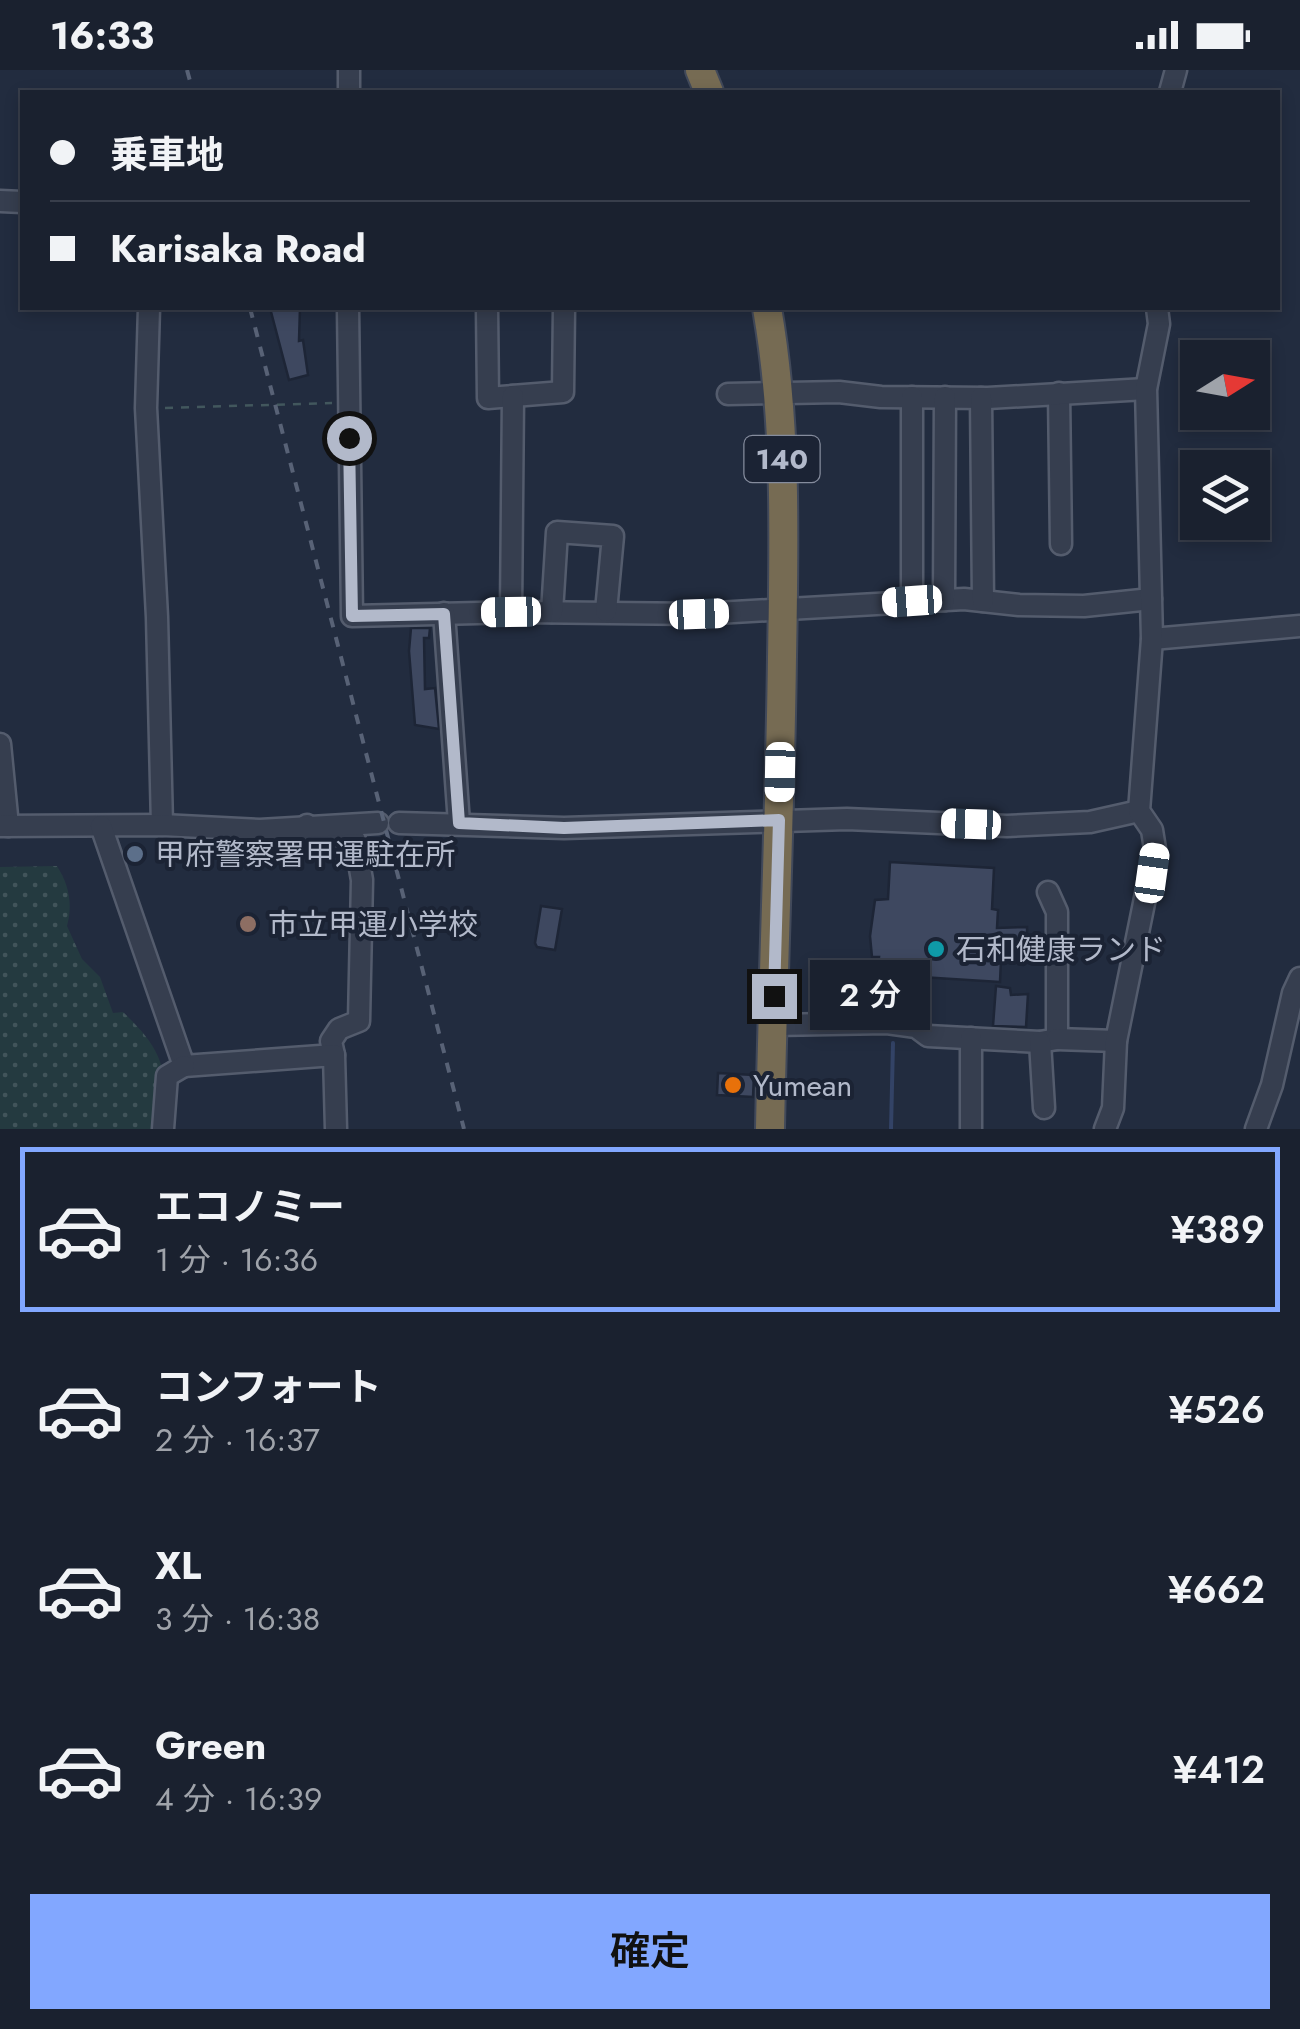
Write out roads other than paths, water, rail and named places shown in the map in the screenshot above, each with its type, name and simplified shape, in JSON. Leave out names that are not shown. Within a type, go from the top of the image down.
[{"type":"highway","name":"140","points":[[767,310],[778,392],[783,611],[770,1129]]},
{"type":"street","points":[[149,310],[146,408],[156,579],[162,825]]},
{"type":"street","points":[[348,310],[352,616],[606,611],[699,614],[944,600],[1084,606],[1151,599]]},
{"type":"street","points":[[488,310],[488,398],[564,392],[564,310]]},
{"type":"street","points":[[1105,1129],[1115,1096],[1116,1041],[1155,849],[1152,830],[1139,811],[1152,639],[1146,388],[1159,324],[1157,310]]},
{"type":"street","points":[[728,394],[981,398],[1146,388]]},
{"type":"street","points":[[1059,393],[1061,544]]},
{"type":"street","points":[[511,612],[513,396]]},
{"type":"street","points":[[912,398],[912,601]]},
{"type":"street","points":[[944,600],[945,398]]},
{"type":"street","points":[[981,398],[983,601]]},
{"type":"street","points":[[552,612],[558,532],[612,536],[606,611]]},
{"type":"street","points":[[444,614],[459,823]]},
{"type":"street","points":[[1152,639],[1300,626]]},
{"type":"street","points":[[0,744],[4,826],[162,825],[260,830],[306,825],[459,823],[564,828],[847,818],[1007,826],[1090,822],[1139,811]]},
{"type":"street","points":[[306,825],[312,839],[355,840],[362,880],[359,1022],[338,1029],[331,1040],[336,1129]]},
{"type":"street","points":[[100,826],[184,1066]]},
{"type":"street","points":[[1044,1108],[1057,912],[1048,892]]},
{"type":"street","points":[[1256,1129],[1272,1085],[1300,978]]},
{"type":"street","points":[[773,1025],[887,1023],[916,1027],[928,1036],[1116,1041]]},
{"type":"street","points":[[971,1038],[971,1129]]},
{"type":"street","points":[[163,1129],[166,1076],[184,1066],[334,1055]]},
{"type":"waterway","points":[[891,1129],[893,1043]]},
{"type":"railway","points":[[187,70],[192,90]]},
{"type":"railway","points":[[251,310],[464,1129]]},
{"type":"place","name":"甲府警察署甲運駐在所","points":[[135,854]]},
{"type":"place","name":"市立甲運小学校","points":[[248,924]]},
{"type":"place","name":"石和健康ランド","points":[[936,949]]},
{"type":"place","name":"Yumean","points":[[733,1085]]}]
